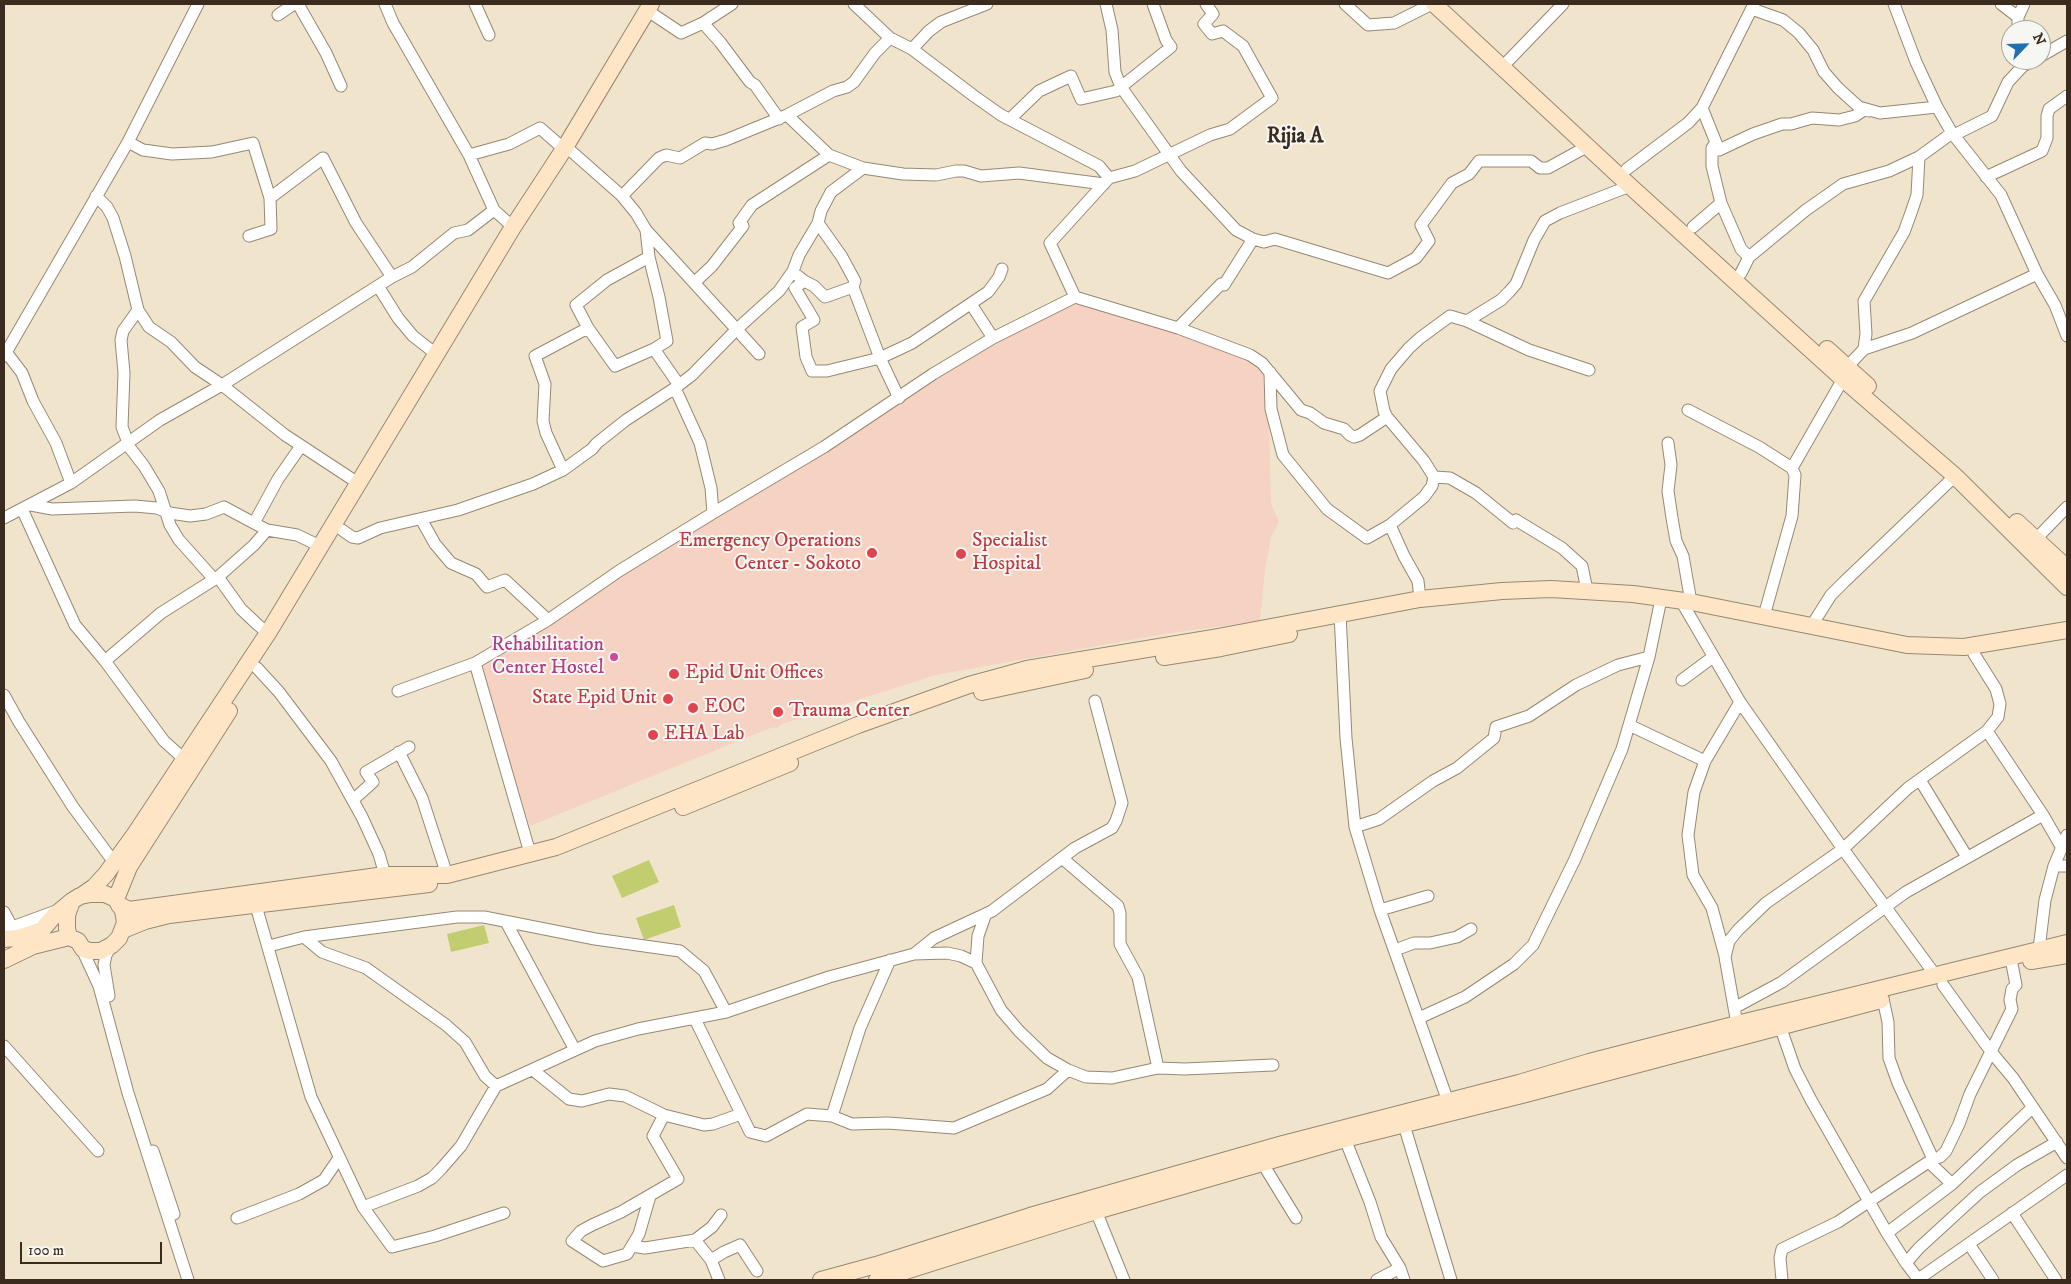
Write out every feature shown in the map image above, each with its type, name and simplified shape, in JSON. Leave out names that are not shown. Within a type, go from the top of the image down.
[{"type":"main road","points":[[1433,4],[1630,186],[2067,568]]},
{"type":"main road","points":[[1446,4],[1693,227],[1845,373],[1956,476],[2067,587]]},
{"type":"main road","points":[[6,932],[18,938],[41,931],[54,916],[123,864],[257,668],[342,530],[655,7]]},
{"type":"main road","points":[[568,150],[513,227],[268,633],[153,808],[123,864],[118,902],[123,910],[125,923],[120,938],[112,946],[101,951],[83,949],[67,929],[67,915],[76,899],[90,894],[104,894],[118,902],[129,910],[385,875],[447,875],[556,847],[858,725],[977,683],[1027,669],[1219,637],[1341,618],[1506,598],[1548,596],[1660,604],[1687,604],[1858,645],[1908,653],[1974,654],[2067,640]]},
{"type":"main road","points":[[123,930],[145,921],[169,915],[437,883],[518,868],[560,856],[865,733],[979,693],[1090,669],[1222,648],[1420,599],[1551,588],[1587,590],[1764,616],[1907,645],[1964,647],[2067,630]]},
{"type":"main road","points":[[4,960],[33,946],[74,939]]},
{"type":"main road","points":[[821,1280],[876,1265],[1030,1216],[1282,1144],[1450,1107],[1780,1026],[1883,999],[2039,949],[2067,953]]},
{"type":"main road","points":[[880,1280],[1096,1211],[1345,1139],[1404,1125],[1450,1107],[1736,1016],[1939,980],[2067,953]]},
{"type":"street","points":[[71,483],[56,443],[33,401],[22,373],[5,354],[128,142],[198,4]]},
{"type":"street","points":[[278,15],[294,4]]},
{"type":"street","points":[[298,4],[326,53],[340,86]]},
{"type":"street","points":[[385,4],[393,23],[469,155],[494,210],[513,227]]},
{"type":"street","points":[[475,4],[489,35]]},
{"type":"street","points":[[655,7],[681,33],[703,23],[732,4]]},
{"type":"street","points":[[854,4],[890,38],[912,49],[974,96],[1010,119],[1099,166],[1106,181]]},
{"type":"street","points":[[912,49],[942,22],[987,4]]},
{"type":"street","points":[[1106,4],[1112,30],[1115,72],[1121,87],[1168,155],[1236,230],[1264,242],[1276,239],[1388,273],[1416,258],[1429,241],[1421,225],[1452,183],[1470,174],[1479,161],[1531,161],[1540,168],[1548,168],[1588,146]]},
{"type":"street","points":[[1010,119],[1039,91],[1071,76],[1081,99],[1116,91],[1171,47],[1166,40],[1153,4]]},
{"type":"street","points":[[703,23],[750,82],[783,117],[829,155],[863,168],[903,174],[936,175],[964,171],[981,176],[1019,173],[1058,179],[1106,181],[1135,171],[1230,129],[1272,98],[1243,46],[1223,31],[1212,34],[1204,24],[1213,14],[1206,4]]},
{"type":"street","points":[[1345,4],[1368,25],[1394,23],[1433,4]]},
{"type":"street","points":[[1508,61],[1561,4]]},
{"type":"street","points":[[1894,4],[1916,62],[1937,107],[1953,134],[2001,195],[2067,336]]},
{"type":"street","points":[[2001,4],[2018,18],[2024,4]]},
{"type":"street","points":[[1628,169],[1688,123],[1702,108],[1753,6],[1783,20],[1800,33],[1813,50],[1824,72],[1838,88],[1860,107],[1869,111]]},
{"type":"street","points":[[622,196],[659,158],[666,155],[680,158],[705,143],[712,144],[783,117],[854,82],[875,53],[890,38]]},
{"type":"street","points":[[2051,50],[2067,41]]},
{"type":"street","points":[[1741,273],[1749,257],[1806,210],[1843,184],[1889,171],[1919,157],[1953,134],[1992,116],[2008,82],[2017,70]]},
{"type":"street","points":[[1986,176],[2042,151],[2047,138],[2047,116],[2049,109],[2067,96]]},
{"type":"street","points":[[1719,150],[1752,134],[1782,124],[1791,124],[1812,118],[1840,120],[1855,116],[1864,110],[1880,113],[1937,107]]},
{"type":"street","points":[[1702,108],[1719,150]]},
{"type":"street","points":[[469,155],[509,144],[540,128],[622,196],[636,213],[646,230],[760,354]]},
{"type":"street","points":[[128,142],[143,150],[172,154],[212,152],[253,143],[270,198],[271,229],[249,236]]},
{"type":"street","points":[[1719,150],[1715,144],[1712,148],[1712,166],[1721,203],[1741,249],[1749,257]]},
{"type":"street","points":[[695,282],[712,266],[743,226],[739,223],[752,205],[829,155]]},
{"type":"street","points":[[1792,468],[1845,373],[1864,348],[1866,334],[1864,301],[1906,224],[1917,195],[1919,157]]},
{"type":"street","points":[[270,198],[323,158],[356,222],[392,277]]},
{"type":"street","points":[[342,530],[355,538],[380,528],[458,510],[533,484],[564,470],[626,420],[677,387],[779,291],[794,271],[831,192],[863,168]]},
{"type":"street","points":[[1075,298],[1050,243],[1106,181]]},
{"type":"street","points":[[1467,321],[1495,304],[1516,284],[1534,240],[1545,221],[1560,213],[1630,186]]},
{"type":"street","points":[[96,196],[107,207],[112,218],[125,256],[138,310],[149,327],[170,342],[195,367],[222,385],[301,446],[358,483]]},
{"type":"street","points":[[1693,227],[1721,203]]},
{"type":"street","points":[[4,518],[71,483],[160,420],[222,385],[392,277],[412,267],[454,233],[468,230],[494,210]]},
{"type":"street","points":[[818,223],[842,257],[855,281],[853,287],[880,358],[899,398]]},
{"type":"street","points":[[646,230],[649,257],[667,340],[615,366],[588,328],[576,305],[607,280],[649,257]]},
{"type":"street","points":[[1178,328],[1221,284],[1224,285],[1254,239]]},
{"type":"street","points":[[804,281],[795,288],[814,320],[802,326],[806,356],[812,371],[827,371],[880,358],[912,343],[988,292],[999,277],[1002,269]]},
{"type":"street","points":[[794,271],[825,297],[853,287]]},
{"type":"street","points":[[1864,348],[1912,334],[2037,274]]},
{"type":"street","points":[[378,286],[398,318],[413,336],[436,354]]},
{"type":"street","points":[[398,691],[475,663],[548,620],[619,572],[713,513],[824,447],[948,365],[993,338],[1075,298],[1178,328],[1250,355],[1258,359],[1301,410],[1310,413],[1324,423],[1344,429],[1354,437],[1388,416]]},
{"type":"street","points":[[971,304],[993,338]]},
{"type":"street","points":[[138,310],[123,331],[121,340],[124,373],[122,428],[128,442],[159,492],[170,525],[179,540],[216,578],[246,614],[268,633]]},
{"type":"street","points":[[1270,372],[1271,409],[1282,455],[1327,509],[1367,538],[1390,525],[1424,497],[1432,486],[1434,477],[1424,461],[1384,410],[1380,391],[1391,369],[1409,348],[1450,316],[1467,321],[1529,350],[1590,370]]},
{"type":"street","points":[[564,470],[546,433],[543,421],[545,384],[535,356],[588,328]]},
{"type":"street","points":[[654,348],[677,387],[700,443],[711,488],[713,513]]},
{"type":"street","points":[[1688,410],[1742,437],[1792,468],[1795,476],[1796,491],[1792,516],[1764,616]]},
{"type":"street","points":[[1668,443],[1671,465],[1668,491],[1676,541],[1683,556],[1687,604],[1713,656],[1740,702],[1843,849],[1992,1053],[2013,1078],[2067,1158]]},
{"type":"street","points":[[254,523],[278,479],[301,446]]},
{"type":"street","points":[[1812,625],[1831,595],[1956,476]]},
{"type":"street","points":[[1434,477],[1450,478],[1476,493],[1513,523],[1516,520],[1562,548],[1582,566],[1587,590]]},
{"type":"street","points":[[26,507],[52,509],[135,506],[196,516],[224,507],[267,530],[297,535],[320,546]]},
{"type":"street","points":[[26,507],[75,625],[105,661],[164,741],[184,759]]},
{"type":"street","points":[[2036,539],[2067,507]]},
{"type":"street","points":[[421,519],[435,544],[451,563],[476,574],[487,587],[505,580],[548,620]]},
{"type":"street","points":[[1390,525],[1418,581],[1420,599]]},
{"type":"street","points":[[105,661],[161,613],[216,578],[254,545],[267,530]]},
{"type":"street","points":[[1419,1018],[1465,997],[1514,964],[1533,945],[1575,859],[1622,749],[1649,657],[1660,604]]},
{"type":"street","points":[[1341,618],[1346,738],[1355,827],[1380,910],[1450,1107]]},
{"type":"street","points":[[1725,957],[1729,941],[1749,918],[1766,903],[1843,849],[1908,788],[1987,731],[1998,717],[2000,704],[1996,689],[1974,654]]},
{"type":"street","points":[[1682,680],[1713,656]]},
{"type":"street","points":[[1355,827],[1379,819],[1433,781],[1457,768],[1494,738],[1496,727],[1528,716],[1576,685],[1618,665],[1649,657]]},
{"type":"street","points":[[475,663],[530,853]]},
{"type":"street","points":[[257,668],[279,692],[309,734],[320,745],[353,800],[379,854],[385,875]]},
{"type":"street","points":[[4,695],[73,807],[110,857],[123,864]]},
{"type":"street","points":[[914,954],[934,938],[985,916],[1075,848],[1112,828],[1121,812],[1122,803],[1096,701]]},
{"type":"street","points":[[1740,702],[1705,761],[1694,792],[1688,835],[1693,875],[1712,908],[1725,957],[1736,1016],[1906,892],[2043,815]]},
{"type":"street","points":[[1629,725],[1705,761]]},
{"type":"street","points":[[1987,731],[2043,815],[2062,848]]},
{"type":"street","points":[[353,800],[373,782],[366,772],[404,750],[447,875]]},
{"type":"street","points":[[1920,780],[1967,858]]},
{"type":"street","points":[[2039,949],[2045,900],[2054,866],[2067,835]]},
{"type":"street","points":[[1062,858],[1118,906],[1120,913],[1120,944],[1138,977],[1158,1068]]},
{"type":"street","points":[[2054,866],[2067,866]]},
{"type":"street","points":[[1380,910],[1428,896]]},
{"type":"street","points":[[256,906],[311,1097],[363,1207],[392,1247],[435,1236],[504,1213]]},
{"type":"street","points":[[4,912],[6,932]]},
{"type":"street","points":[[985,916],[978,936],[976,963],[1001,1010],[1019,1031],[1047,1058],[1068,1070],[1086,1077],[1112,1078],[1158,1068],[1185,1069],[1273,1065]]},
{"type":"street","points":[[269,946],[304,936],[457,917],[484,917],[595,938],[680,951],[704,971],[726,1012]]},
{"type":"street","points":[[506,922],[575,1050]]},
{"type":"street","points":[[1395,950],[1414,943],[1457,937],[1471,929]]},
{"type":"street","points":[[304,936],[322,952],[366,968],[446,1025],[465,1042],[485,1076],[496,1086]]},
{"type":"street","points":[[74,939],[99,986],[128,1093],[188,1280]]},
{"type":"street","points":[[112,946],[106,955],[104,965],[106,984],[115,1021],[146,1131],[195,1280]]},
{"type":"street","points":[[363,1207],[418,1186],[441,1170],[461,1146],[496,1086],[595,1041],[638,1028],[726,1012],[828,977],[914,954],[947,953],[961,956],[976,963]]},
{"type":"street","points":[[832,1116],[860,1028],[890,960]]},
{"type":"street","points":[[1782,1280],[1780,1258],[1782,1249],[1838,1222],[1933,1159],[1940,1157],[1946,1151],[1959,1124],[1970,1094],[1992,1053],[2012,1009],[2010,1000],[2012,989],[2016,984],[2016,976],[2012,964]]},
{"type":"street","points":[[1883,999],[1888,1022],[1889,1058],[1909,1110],[1933,1159],[1934,1168],[1952,1184]]},
{"type":"street","points":[[694,1019],[750,1132],[766,1136],[807,1114],[832,1116],[852,1124],[888,1123],[954,1128],[1047,1088],[1068,1070]]},
{"type":"street","points":[[1780,1026],[1800,1081],[1887,1233],[1918,1280],[2067,1175]]},
{"type":"street","points":[[4,1046],[98,1151]]},
{"type":"street","points":[[533,1070],[569,1099],[582,1101],[609,1094],[624,1096],[664,1115],[704,1124],[713,1124],[741,1114]]},
{"type":"street","points":[[1887,1233],[1952,1184],[2032,1108]]},
{"type":"street","points":[[650,1196],[639,1234],[627,1254],[603,1261],[572,1241],[580,1231],[621,1212],[678,1179],[653,1136],[664,1115]]},
{"type":"street","points":[[1404,1125],[1451,1280]]},
{"type":"street","points":[[1345,1139],[1370,1202],[1381,1237],[1400,1268],[1404,1280]]},
{"type":"street","points":[[1906,1263],[1980,1192],[2017,1166],[2058,1142]]},
{"type":"street","points":[[237,1218],[299,1194],[324,1180],[340,1158]]},
{"type":"street","points":[[1266,1168],[1296,1218]]},
{"type":"street","points":[[1096,1211],[1124,1280]]},
{"type":"street","points":[[2012,1213],[2056,1280]]},
{"type":"street","points":[[632,1246],[645,1248],[695,1240],[712,1227],[721,1215]]},
{"type":"street","points":[[695,1240],[711,1260],[719,1280]]},
{"type":"street","points":[[1969,1244],[1994,1280]]},
{"type":"street","points":[[711,1260],[740,1245],[757,1271]]},
{"type":"street","points":[[1377,1280],[1400,1268]]},
{"type":"shaded area","name":"Specialist Hospital","points":[[1066,299],[1162,326],[1257,360],[1268,375],[1271,503],[1279,522],[1271,537],[1265,570],[1260,621],[1164,634],[936,675],[782,724],[776,729],[775,727],[765,730],[530,826],[478,662]]},
{"type":"green space","points":[[649,860],[659,882],[622,898],[612,876]]},
{"type":"green space","points":[[674,905],[681,927],[644,940],[636,918]]},
{"type":"green space","points":[[484,925],[489,943],[451,952],[447,934]]},
{"type":"place","name":"Emergency Operations Center - Sokoto","points":[[872,553]]},
{"type":"place","name":"Specialist Hospital","points":[[961,554]]},
{"type":"place","name":"Rehabilitation Center Hostel","points":[[614,657]]},
{"type":"place","name":"Epid Unit Offices","points":[[674,674]]},
{"type":"place","name":"State Epid Unit","points":[[668,699]]},
{"type":"place","name":"EOC","points":[[693,708]]},
{"type":"place","name":"Trauma Center","points":[[778,712]]},
{"type":"place","name":"EHA Lab","points":[[653,735]]},
{"type":"district","name":"Rijia A","points":[[1295,138]]}]
